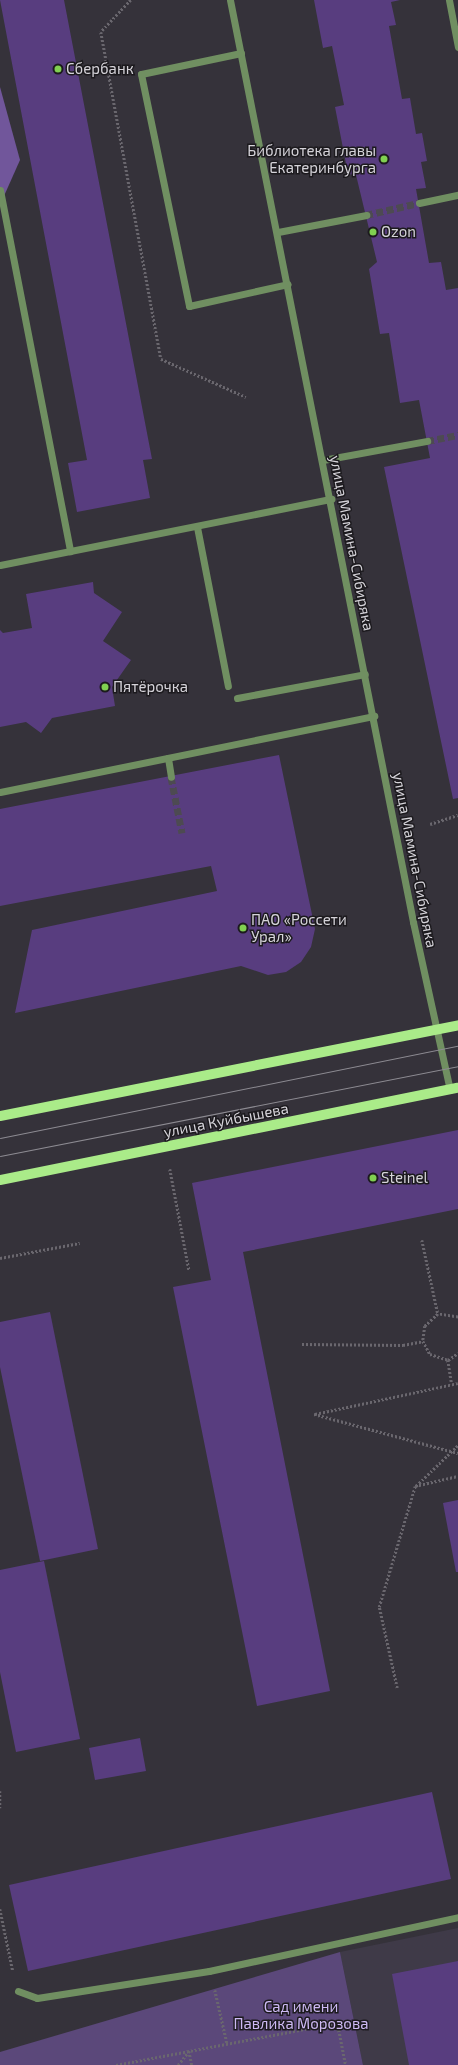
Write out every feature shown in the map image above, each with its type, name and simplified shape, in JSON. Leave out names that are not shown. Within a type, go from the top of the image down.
[{"type":"main road","points":[[0,1116],[458,1025]]},
{"type":"main road","name":"улица Куйбышева","points":[[0,1180],[454,1089]]},
{"type":"street","name":"улица Мамина-Сибиряка","points":[[230,0],[278,232],[437,1029],[454,1089]]},
{"type":"street","points":[[449,0],[458,47]]},
{"type":"street","points":[[241,53],[141,74],[189,306],[288,284]]},
{"type":"street","points":[[0,190],[70,551]]},
{"type":"street","points":[[419,204],[458,195]]},
{"type":"street","points":[[278,232],[366,215]]},
{"type":"street","points":[[323,460],[427,441]]},
{"type":"street","points":[[0,565],[331,499]]},
{"type":"street","points":[[197,526],[228,686]]},
{"type":"street","points":[[237,698],[365,674]]},
{"type":"street","points":[[0,792],[374,716]]},
{"type":"street","points":[[168,758],[172,777]]},
{"type":"street","points":[[18,1991],[37,1998],[209,1971],[458,1917]]},
{"type":"path","points":[[131,0],[101,32],[161,359],[246,397]]},
{"type":"path","points":[[430,824],[458,815]]},
{"type":"path","points":[[169,1165],[188,1270]]},
{"type":"path","points":[[422,1240],[438,1314]]},
{"type":"path","points":[[0,1258],[80,1243]]},
{"type":"path","points":[[438,1314],[458,1317]]},
{"type":"path","points":[[438,1314],[425,1326],[423,1341],[430,1354],[448,1360]]},
{"type":"path","points":[[302,1344],[403,1345],[423,1341]]},
{"type":"path","points":[[448,1360],[458,1353]]},
{"type":"path","points":[[448,1360],[452,1384]]},
{"type":"path","points":[[458,1383],[314,1414],[448,1452],[458,1453]]},
{"type":"path","points":[[397,1688],[379,1607],[416,1486],[448,1452],[458,1445]]},
{"type":"path","points":[[416,1486],[458,1476]]},
{"type":"path","points":[[0,1791],[0,1808]]},
{"type":"path","points":[[0,1909],[18,1991]]},
{"type":"path","points":[[209,1971],[227,2043]]},
{"type":"path","points":[[116,2065],[330,2024],[339,2030],[346,2065]]},
{"type":"path","points":[[178,2065],[189,2051]]},
{"type":"path","points":[[189,2051],[192,2065]]},
{"type":"shaded area","points":[[0,87],[20,160],[0,205]]},
{"type":"shaded area","points":[[458,1928],[458,2065],[363,2065],[340,1952]]},
{"type":"green space","name":"Сад имени Павлика Морозова","points":[[340,1952],[363,2065],[0,2065],[0,2052]]},
{"type":"building","points":[[0,0],[64,0],[152,459],[143,460],[150,498],[77,512],[68,463],[87,460]]},
{"type":"building","points":[[314,0],[400,0],[391,2],[396,25],[389,26],[402,99],[410,98],[416,134],[422,133],[427,161],[421,162],[426,188],[416,189],[429,263],[441,262],[446,290],[458,288],[458,798],[453,799],[384,467],[430,458],[419,400],[400,403],[389,333],[380,334],[369,269],[377,262],[356,175],[348,174],[335,107],[344,105],[332,46],[323,48]]},
{"type":"building","points":[[93,582],[94,593],[122,612],[103,641],[131,660],[112,687],[115,706],[52,718],[41,733],[26,722],[0,727],[0,630],[3,633],[32,628],[26,594]]},
{"type":"building","points":[[279,755],[315,929],[311,947],[301,962],[286,972],[268,975],[241,966],[15,1013],[32,930],[217,891],[211,866],[0,906],[0,809]]},
{"type":"building","points":[[458,1130],[458,1209],[243,1252],[330,1691],[257,1706],[173,1287],[211,1280],[192,1183]]},
{"type":"building","points":[[50,1312],[98,1549],[40,1561],[0,1367],[0,1322]]},
{"type":"building","points":[[458,1500],[458,1572],[456,1572],[443,1503]]},
{"type":"building","points":[[44,1561],[80,1739],[16,1752],[0,1672],[0,1570]]},
{"type":"building","points":[[140,1738],[146,1771],[95,1780],[89,1748]]},
{"type":"building","points":[[432,1792],[451,1879],[28,1971],[9,1885]]},
{"type":"building","points":[[458,1961],[458,2065],[409,2065],[392,1974]]},
{"type":"tunnel","points":[[366,215],[419,203]]},
{"type":"tunnel","points":[[427,441],[458,435]]},
{"type":"tunnel","points":[[171,777],[182,833]]},
{"type":"tram line","points":[[0,1138],[458,1046]]},
{"type":"tram line","points":[[0,1156],[458,1066]]},
{"type":"place","name":"Сбербанк","points":[[58,69]]},
{"type":"place","name":"Библиотека главы Екатеринбурга","points":[[384,159]]},
{"type":"place","name":"Ozon","points":[[373,232]]},
{"type":"place","name":"Пятёрочка","points":[[105,687]]},
{"type":"place","name":"ПАО «Россети Урал»","points":[[243,928]]},
{"type":"place","name":"Steinel","points":[[373,1178]]}]
